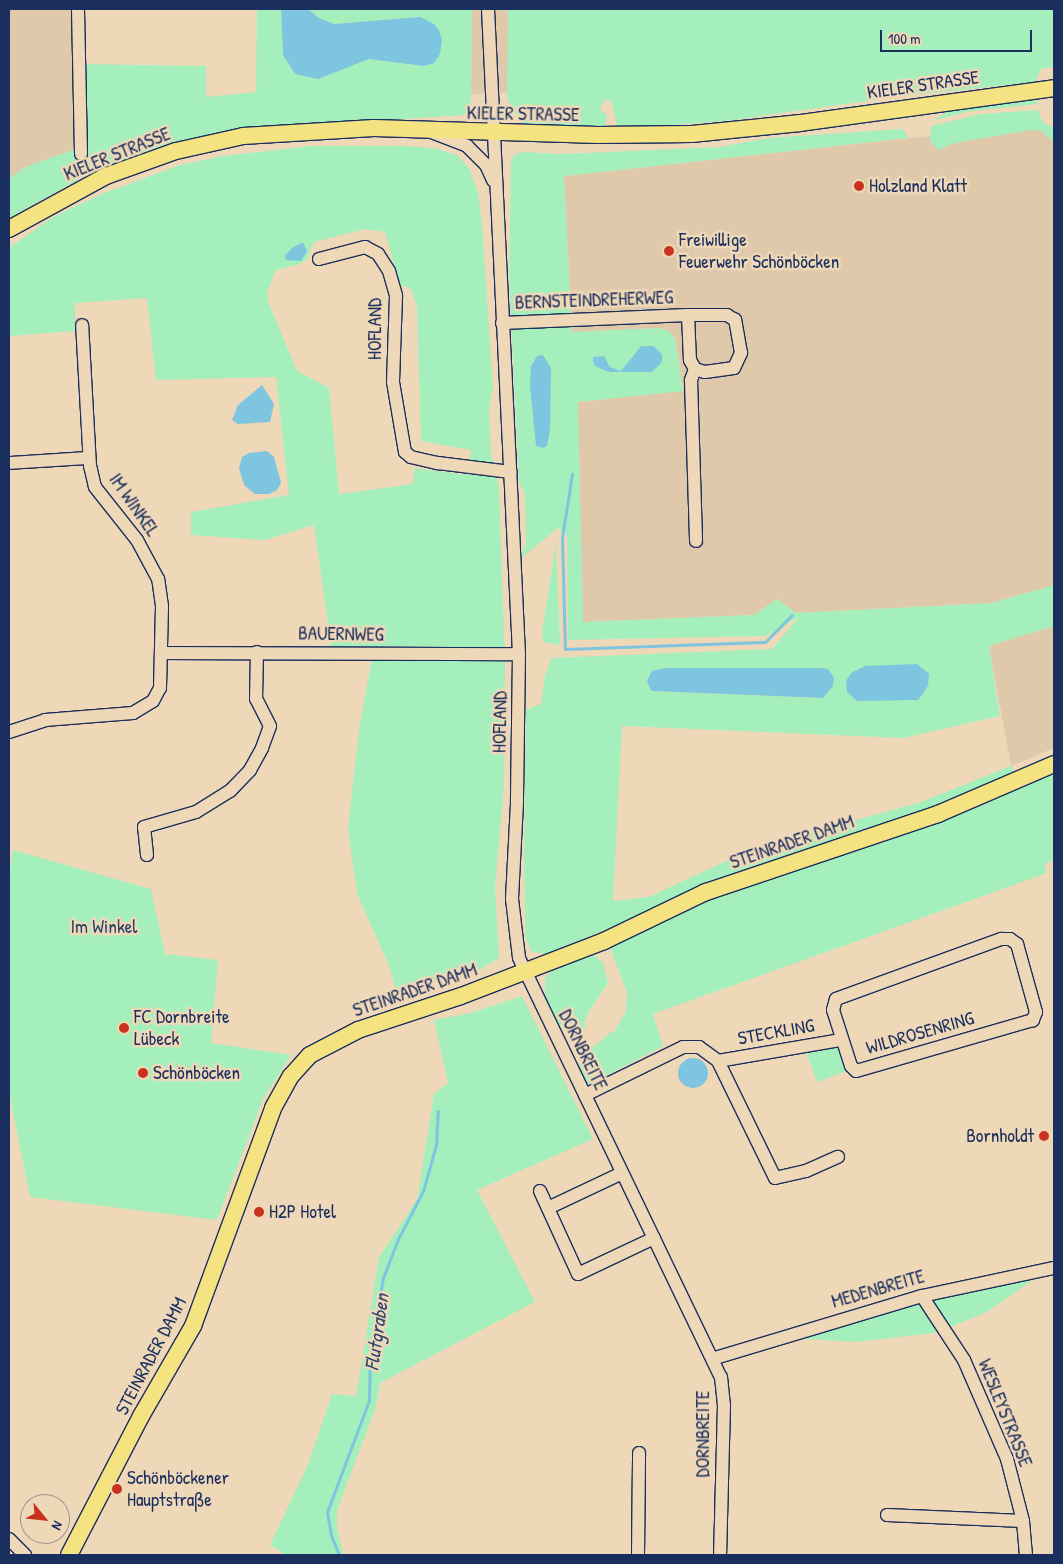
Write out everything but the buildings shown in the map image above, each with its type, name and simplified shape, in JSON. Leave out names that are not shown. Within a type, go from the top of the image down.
[{"type":"main road","name":"KIELER STRASSE","points":[[11,227],[106,176],[195,147],[243,136],[315,130],[374,128],[431,132],[494,132],[598,136],[692,134],[1054,88]]},
{"type":"main road","name":"STEINRADER DAMM","points":[[69,1555],[141,1416],[193,1326],[263,1134],[291,1076],[310,1055],[330,1042],[604,941],[706,892],[938,814],[1054,764]]},
{"type":"street","points":[[78,9],[81,154]]},
{"type":"street","name":"HOFLAND","points":[[488,9],[519,654],[517,803],[512,899],[519,958],[523,970]]},
{"type":"street","points":[[431,132],[475,152],[486,165],[496,186]]},
{"type":"street","name":"HOFLAND","points":[[319,258],[365,247],[378,254],[389,271],[396,296],[393,382],[405,452],[411,457],[438,463],[510,472]]},
{"type":"street","name":"BERNSTEINDREHERWEG","points":[[502,323],[688,315],[727,314],[735,320],[739,330],[741,353],[734,368],[705,372],[695,368],[690,360],[688,315]]},
{"type":"street","name":"IM WINKEL","points":[[9,732],[45,720],[121,715],[144,709],[160,688],[163,653],[162,606],[158,579],[137,540],[95,487],[89,458],[82,325]]},
{"type":"street","name":"BERNSTEINDREHERWEG","points":[[695,368],[691,380],[696,541]]},
{"type":"street","points":[[9,463],[89,458]]},
{"type":"street","points":[[147,855],[144,827],[196,812],[230,791],[250,770],[262,748],[270,726],[256,699],[257,652]]},
{"type":"street","name":"BAUERNWEG","points":[[163,653],[519,654]]},
{"type":"street","name":"WILDROSENRING","points":[[1001,939],[1010,939],[1017,944],[1036,1012],[1033,1020],[856,1071],[851,1066],[841,1040],[833,1010],[836,999],[1001,939]]},
{"type":"street","name":"DORNBREITE","points":[[523,970],[715,1358],[721,1377],[724,1406],[720,1555]]},
{"type":"street","name":"STECKLING","points":[[718,1061],[841,1040]]},
{"type":"street","points":[[585,1095],[683,1047],[699,1047],[718,1061],[775,1178],[798,1174],[838,1157]]},
{"type":"street","points":[[548,1208],[622,1173]]},
{"type":"street","points":[[540,1190],[578,1274],[654,1238]]},
{"type":"street","name":"MEDENBREITE","points":[[715,1358],[922,1296],[1054,1268]]},
{"type":"street","name":"WESLEYSTRASSE","points":[[922,1296],[955,1344],[1007,1459],[1023,1521],[1026,1555]]},
{"type":"street","points":[[638,1555],[640,1453]]},
{"type":"street","points":[[886,1515],[1023,1521]]},
{"type":"street","points":[[9,1539],[25,1555]]},
{"type":"shaded area","points":[[9,9],[78,9],[84,146],[25,167],[9,179]]},
{"type":"shaded area","points":[[472,9],[508,9],[508,92],[470,95]]},
{"type":"shaded area","points":[[1039,124],[1054,139],[1054,585],[992,603],[796,613],[777,599],[754,615],[582,622],[578,402],[683,390],[675,339],[670,332],[660,328],[572,332],[564,176]]},
{"type":"shaded area","points":[[1054,626],[1054,748],[1011,766],[989,646]]},
{"type":"green space","points":[[257,9],[281,9],[283,55],[289,65],[317,79],[369,59],[424,66],[420,17],[334,24],[319,18],[308,9],[472,9],[471,109],[464,115],[242,130],[202,136],[90,173],[9,218],[9,179],[25,167],[84,146],[80,64],[206,66],[206,97],[256,92]]},
{"type":"green space","points":[[508,9],[1054,9],[1054,67],[1041,69],[1035,82],[903,96],[725,121],[618,129],[611,101],[605,100],[599,109],[607,115],[605,129],[522,125],[507,100]]},
{"type":"green space","points":[[1036,99],[1037,104],[965,112],[933,121],[950,110]]},
{"type":"green space","points":[[1038,110],[1043,123],[1054,128],[1054,143],[1042,131],[1032,130],[955,143],[939,150],[930,141],[931,126],[981,114]]},
{"type":"green space","points":[[903,129],[908,138],[564,176],[572,332],[660,328],[670,332],[675,339],[683,391],[578,402],[583,622],[754,615],[777,599],[796,613],[992,603],[1054,585],[1054,626],[989,646],[1000,716],[903,738],[622,726],[613,901],[649,897],[752,849],[921,802],[1011,766],[1015,775],[965,799],[698,890],[560,949],[546,954],[532,952],[526,939],[524,865],[526,710],[541,704],[545,675],[552,658],[772,649],[799,617],[766,636],[568,640],[567,536],[558,528],[520,559],[526,543],[525,495],[519,481],[509,275],[511,161],[515,154],[523,152],[560,154],[720,147],[768,138]],"holes":[[[666,668],[828,669],[823,698],[651,691]]]},
{"type":"green space","points":[[311,146],[405,146],[434,148],[457,155],[469,168],[478,192],[482,224],[493,387],[489,408],[491,455],[499,486],[505,665],[504,786],[495,887],[499,958],[476,972],[440,978],[400,1003],[388,963],[357,894],[348,828],[359,730],[372,658],[311,661],[312,648],[331,645],[314,525],[265,540],[191,535],[191,512],[289,495],[276,377],[156,380],[147,298],[75,303],[75,331],[9,336],[9,248],[53,217],[102,194],[180,165],[223,156]],"holes":[[[365,229],[385,232],[400,285],[411,289],[417,306],[421,441],[471,450],[467,475],[414,468],[413,484],[339,494],[329,388],[297,371],[268,302],[267,292],[276,270],[300,264],[307,259],[314,242]]]},
{"type":"green space","points":[[556,544],[560,645],[543,642],[542,631]]},
{"type":"green space","points":[[1054,772],[1054,860],[1044,864],[1047,873],[653,1014],[663,1046],[588,1085],[578,1067],[582,1057],[611,1032],[614,1032],[626,1012],[627,993],[610,947],[726,893]]},
{"type":"green space","name":"Schönböcken","points":[[13,850],[151,889],[165,954],[218,960],[211,1043],[291,1055],[263,1099],[217,1220],[30,1197],[9,1092],[9,875]]},
{"type":"green space","points":[[593,954],[603,963],[608,983],[588,1013],[584,1023],[586,1029],[557,1025],[545,1001],[545,977],[554,970]]},
{"type":"green space","points":[[522,996],[593,1139],[477,1190],[535,1302],[380,1383],[376,1407],[337,1510],[337,1528],[343,1555],[286,1555],[270,1545],[308,1465],[332,1394],[356,1396],[379,1257],[417,1200],[434,1094],[448,1083],[434,1020],[471,1013]]},
{"type":"green space","points":[[833,1044],[838,1047],[846,1071],[817,1082],[805,1049]]},
{"type":"green space","points":[[1028,1277],[1030,1282],[987,1312],[935,1333],[855,1342],[804,1339],[806,1333],[911,1303]]},
{"type":"water","points":[[281,9],[308,9],[319,18],[334,24],[420,17],[434,24],[439,30],[442,40],[440,54],[434,63],[424,66],[369,59],[318,79],[295,74],[283,55]]},
{"type":"water","points":[[303,242],[307,251],[301,261],[286,260],[285,256],[292,248]]},
{"type":"water","points":[[641,346],[653,346],[662,354],[662,362],[652,372],[609,372],[595,366],[593,361],[593,357],[604,356],[610,367],[621,371]]},
{"type":"water","points":[[543,355],[551,368],[550,430],[547,446],[543,448],[536,446],[530,386],[531,366],[537,356]]},
{"type":"water","points":[[262,385],[274,404],[270,422],[238,424],[232,420],[238,405]]},
{"type":"water","points":[[267,451],[274,457],[281,483],[277,490],[269,494],[255,494],[244,485],[239,468],[242,457],[249,453]]},
{"type":"water","points":[[917,664],[929,674],[928,686],[918,700],[857,701],[847,692],[846,681],[851,673],[865,666]]},
{"type":"water","points":[[666,668],[820,668],[828,669],[834,678],[833,686],[823,698],[651,691],[647,681],[652,671]]},
{"type":"water","points":[[693,1058],[704,1062],[708,1073],[704,1084],[693,1088],[682,1084],[678,1073],[682,1062]]},
{"type":"waterway","points":[[572,474],[562,537],[565,649],[765,642],[792,615]]},
{"type":"waterway","name":"Flutgraben","points":[[339,1555],[331,1535],[327,1512],[369,1400],[370,1353],[383,1278],[398,1239],[423,1191],[436,1145],[438,1111]]},
{"type":"place","name":"Holzland Klatt","points":[[859,186]]},
{"type":"place","name":"Freiwillige Feuerwehr Schönböcken","points":[[669,251]]},
{"type":"place","name":"FC Dornbreite Lübeck","points":[[124,1028]]},
{"type":"place","name":"Schönböcken","points":[[143,1073]]},
{"type":"place","name":"Bornholdt","points":[[1044,1136]]},
{"type":"place","name":"H2P Hotel","points":[[259,1212]]},
{"type":"place","name":"Schönböckener Hauptstraße","points":[[117,1489]]},
{"type":"park label","name":"Im Winkel","points":[[104,927]]}]
